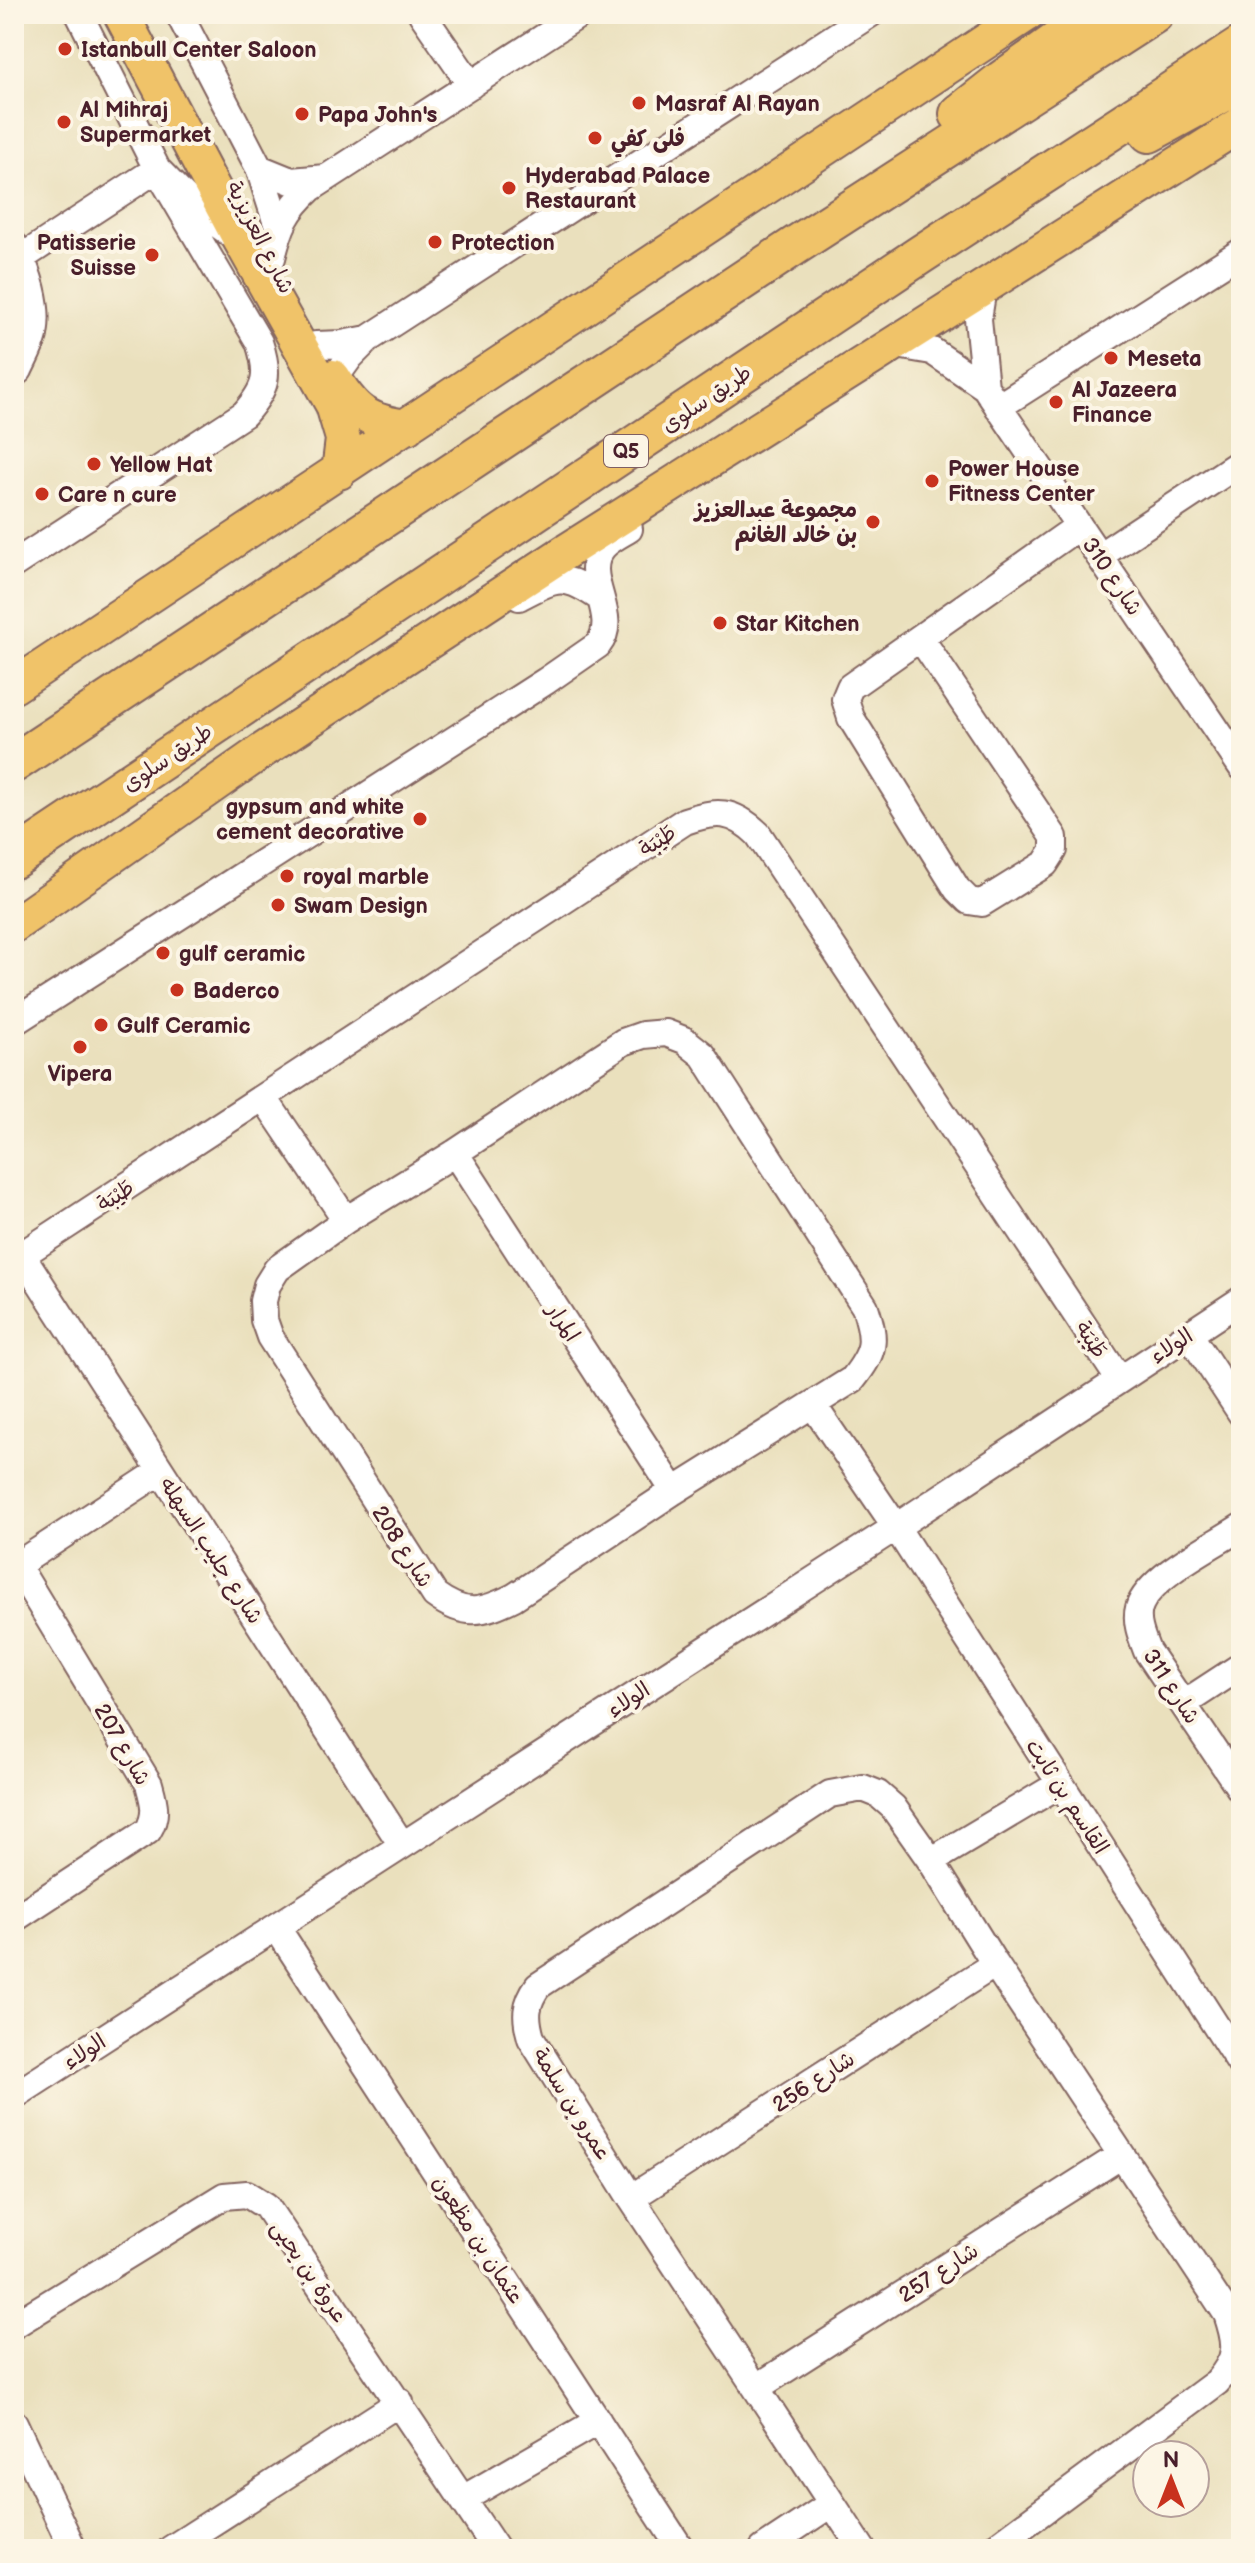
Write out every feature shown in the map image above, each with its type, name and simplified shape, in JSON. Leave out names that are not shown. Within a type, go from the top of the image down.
[{"type":"highway","points":[[793,247],[1002,80],[1095,14]]},
{"type":"highway","points":[[14,763],[793,247],[1154,14]]},
{"type":"highway","name":"طريق سلوى","points":[[14,859],[920,255],[1241,46]]},
{"type":"highway","points":[[920,255],[1241,83]]},
{"type":"main road","name":"شارع العزيزية","points":[[121,14],[241,241],[333,405],[343,439],[339,472]]},
{"type":"main road","name":"شارع العزيزية","points":[[145,14],[275,244],[316,345],[334,379],[357,409],[369,418],[407,427]]},
{"type":"main road","points":[[14,686],[1027,14]]},
{"type":"main road","points":[[14,925],[262,751],[481,607],[1241,124]]},
{"type":"street","name":"شارع العزيزية","points":[[79,14],[157,169],[196,209],[241,241]]},
{"type":"street","name":"شارع العزيزية","points":[[179,14],[259,168],[275,244]]},
{"type":"street","points":[[422,14],[471,85]]},
{"type":"street","points":[[275,244],[288,211],[326,178],[580,14]]},
{"type":"street","points":[[334,379],[368,339],[870,14]]},
{"type":"street","points":[[259,168],[291,181],[326,178]]},
{"type":"street","points":[[14,374],[19,370],[34,335],[33,296],[16,253],[157,169],[259,342],[265,360],[266,381],[258,398],[244,414],[14,564]]},
{"type":"street","points":[[991,397],[1241,252]]},
{"type":"street","name":"شارع 310","points":[[983,288],[978,319],[991,397]]},
{"type":"street","points":[[316,345],[368,339]]},
{"type":"street","name":"شارع 310","points":[[891,344],[932,351],[991,397],[1241,766]]},
{"type":"street","points":[[1099,556],[1241,462]]},
{"type":"street","points":[[14,1022],[533,690],[598,645],[607,627],[596,572],[597,556],[605,545],[641,521],[655,495]]},
{"type":"street","points":[[921,639],[1054,837],[1054,850],[1045,864],[982,903],[969,901],[957,889],[851,718],[845,699],[850,687],[1079,526]]},
{"type":"street","points":[[481,607],[519,597],[547,582],[562,580],[576,582],[600,598]]},
{"type":"street","name":"طَيْبَة","points":[[18,1257],[685,821],[703,815],[724,814],[743,820],[758,834],[1119,1379]]},
{"type":"street","name":"شارع 208","points":[[666,1033],[684,1040],[703,1055],[865,1307],[874,1345],[867,1361],[853,1379],[674,1491],[514,1597],[491,1608],[469,1611],[451,1607],[435,1595],[270,1337],[264,1320],[263,1301],[267,1285],[277,1269],[346,1220],[455,1153],[623,1042],[643,1035],[666,1033]]},
{"type":"street","points":[[264,1098],[346,1220]]},
{"type":"street","name":"المرار","points":[[455,1153],[674,1491]]},
{"type":"street","name":"شارع جليب السهله","points":[[18,1257],[161,1471],[402,1845]]},
{"type":"street","name":"الولاء","points":[[14,2096],[896,1527],[1241,1300]]},
{"type":"street","points":[[1189,1334],[1241,1413]]},
{"type":"street","points":[[813,1405],[896,1527]]},
{"type":"street","name":"شارع 207","points":[[14,1919],[148,1831],[154,1821],[155,1805],[149,1784],[15,1563],[161,1471]]},
{"type":"street","name":"القاسم بن ثابت","points":[[896,1527],[1241,2065]]},
{"type":"street","name":"شارع 311","points":[[1241,1527],[1159,1580],[1138,1609],[1139,1631],[1147,1651],[1241,1790]]},
{"type":"street","points":[[1183,1704],[1241,1666]]},
{"type":"street","points":[[931,1861],[1060,1784]]},
{"type":"street","name":"عمرو بن سلمة","points":[[862,2549],[631,2198],[531,2038],[526,2010],[529,1998],[538,1986],[830,1794],[863,1788],[878,1794],[893,1807],[931,1861],[1120,2156],[1227,2314],[1234,2335],[1235,2351],[1230,2367],[1217,2382],[992,2549]]},
{"type":"street","name":"عثمان بن مظعون","points":[[277,1928],[681,2549]]},
{"type":"street","name":"شارع 256","points":[[631,2198],[995,1964]]},
{"type":"street","name":"شارع 257","points":[[756,2388],[1120,2156]]},
{"type":"street","name":"عروة بن يحيى","points":[[14,2325],[224,2196],[247,2194],[266,2206],[496,2549]]},
{"type":"street","points":[[171,2549],[400,2402]]},
{"type":"street","points":[[463,2499],[598,2421]]},
{"type":"street","points":[[14,2423],[73,2549]]},
{"type":"street","points":[[763,2549],[831,2504]]},
{"type":"place","name":"Istanbull Center Saloon","points":[[65,49]]},
{"type":"place","name":"Masraf Al Rayan","points":[[639,103]]},
{"type":"place","name":"Papa John's","points":[[302,114]]},
{"type":"place","name":"Al Mihraj Supermarket","points":[[64,122]]},
{"type":"place","name":"فلى كفي","points":[[595,138]]},
{"type":"place","name":"Hyderabad Palace Restaurant","points":[[509,188]]},
{"type":"place","name":"Protection","points":[[435,242]]},
{"type":"place","name":"Patisserie Suisse","points":[[152,255]]},
{"type":"place","name":"Meseta","points":[[1111,358]]},
{"type":"place","name":"Al Jazeera Finance","points":[[1056,402]]},
{"type":"place","name":"Yellow Hat","points":[[94,464]]},
{"type":"place","name":"Power House Fitness Center","points":[[932,481]]},
{"type":"place","name":"Care n cure","points":[[42,494]]},
{"type":"place","name":"مجموعة عبدالعزيز بن خالد الغانم","points":[[873,522]]},
{"type":"place","name":"Star Kitchen","points":[[720,623]]},
{"type":"place","name":"gypsum and white cement decorative","points":[[420,819]]},
{"type":"place","name":"royal marble","points":[[287,876]]},
{"type":"place","name":"Swam Design","points":[[278,905]]},
{"type":"place","name":"gulf ceramic","points":[[163,953]]},
{"type":"place","name":"Baderco","points":[[177,990]]},
{"type":"place","name":"Gulf Ceramic","points":[[101,1025]]},
{"type":"place","name":"Vipera","points":[[80,1047]]}]
